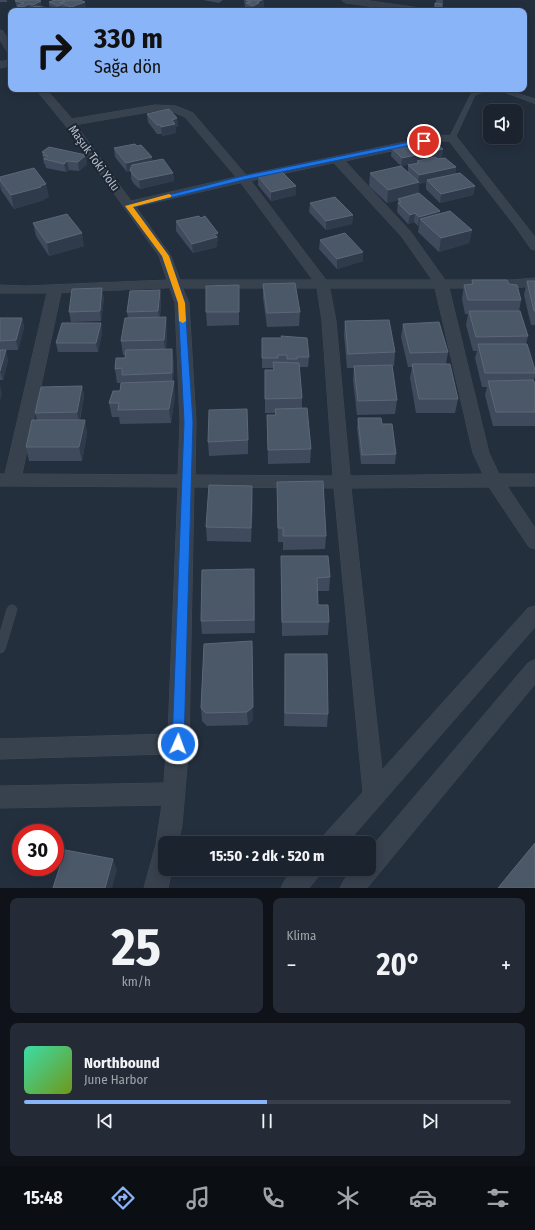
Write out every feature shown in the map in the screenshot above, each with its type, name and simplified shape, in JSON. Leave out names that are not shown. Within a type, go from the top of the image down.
[{"type":"street","points":[[346,0],[400,8]]},
{"type":"street","points":[[0,33],[8,46]]},
{"type":"street","name":"Maşuk Toki Yolu","points":[[43,92],[69,123],[166,256],[182,303],[188,422],[178,744],[171,825],[169,836]]},
{"type":"street","points":[[69,123],[155,108],[172,108],[189,115],[243,178],[323,285],[329,321],[342,482],[374,796]]},
{"type":"street","points":[[129,206],[243,178],[438,138],[452,138],[520,224],[535,246]]},
{"type":"street","points":[[337,159],[388,214],[428,262],[441,284],[481,453],[494,481],[535,542]]},
{"type":"street","points":[[0,289],[56,289],[176,284],[512,284],[535,282]]},
{"type":"street","points":[[56,289],[6,480],[186,482],[535,480]]},
{"type":"street","points":[[338,836],[535,614]]},
{"type":"street","points":[[376,858],[535,669]]},
{"type":"street","points":[[0,749],[178,744]]},
{"type":"street","points":[[0,797],[173,794]]},
{"type":"street","points":[[156,888],[159,876]]},
{"type":"street","points":[[293,888],[304,876]]},
{"type":"street","points":[[352,888],[362,876]]},
{"type":"lane","points":[[452,138],[473,94],[480,92]]},
{"type":"lane","points":[[507,92],[535,101]]},
{"type":"lane","points":[[0,649],[12,609]]},
{"type":"building","points":[[55,0],[66,1],[60,3],[61,5],[58,6],[49,2]]},
{"type":"building","points":[[69,0],[80,0],[85,2],[71,7],[60,3]]},
{"type":"building","points":[[246,0],[262,0],[253,6],[246,3],[251,2]]},
{"type":"building","points":[[15,1],[41,1],[33,5],[29,4],[23,7],[17,6],[24,3]]},
{"type":"building","points":[[435,3],[442,4],[442,8],[435,8]]},
{"type":"building","points":[[35,6],[49,8],[31,8]]},
{"type":"building","points":[[169,109],[177,118],[172,120],[175,124],[161,127],[161,125],[157,125],[147,114]]},
{"type":"building","points":[[432,139],[443,149],[402,158],[392,148]]},
{"type":"building","points":[[135,144],[137,146],[141,145],[152,157],[126,163],[114,148]]},
{"type":"building","points":[[49,147],[86,155],[78,162],[67,161],[64,164],[44,159],[48,156],[43,155],[45,153],[42,152]]},
{"type":"building","points":[[435,157],[438,159],[445,158],[456,167],[419,175],[408,165],[419,163],[417,161]]},
{"type":"building","points":[[163,159],[173,173],[139,180],[130,170],[132,165]]},
{"type":"building","points":[[401,166],[419,182],[388,190],[370,173]]},
{"type":"building","points":[[34,168],[46,184],[40,186],[41,187],[11,195],[0,180],[0,177]]},
{"type":"building","points":[[281,171],[296,186],[271,192],[258,176]]},
{"type":"building","points":[[460,173],[475,186],[441,194],[427,180]]},
{"type":"building","points":[[419,193],[440,211],[419,217],[415,213],[410,215],[398,203],[401,202],[398,199]]},
{"type":"building","points":[[335,197],[353,215],[326,221],[310,203]]},
{"type":"building","points":[[450,211],[472,230],[441,238],[420,219]]},
{"type":"building","points":[[67,214],[82,233],[47,243],[33,223]]},
{"type":"building","points":[[199,216],[201,218],[205,216],[218,233],[214,234],[217,237],[192,244],[176,221]]},
{"type":"building","points":[[345,233],[363,252],[337,259],[320,240]]},
{"type":"building","points":[[472,280],[507,280],[509,284],[517,285],[521,300],[468,300],[464,285],[473,284]]},
{"type":"building","points":[[527,281],[535,281],[535,311],[534,311]]},
{"type":"building","points":[[295,283],[300,312],[267,313],[263,284]]},
{"type":"building","points":[[239,285],[239,312],[206,312],[206,286]]},
{"type":"building","points":[[102,288],[100,311],[69,312],[72,289]]},
{"type":"building","points":[[160,290],[158,311],[127,312],[130,291]]},
{"type":"building","points":[[469,311],[520,311],[528,336],[476,337]]},
{"type":"building","points":[[166,317],[164,340],[121,341],[125,318]]},
{"type":"building","points":[[0,318],[22,318],[16,340],[0,341]]},
{"type":"building","points":[[389,320],[395,352],[348,354],[345,321]]},
{"type":"building","points":[[439,322],[448,352],[410,353],[403,324]]},
{"type":"building","points":[[62,323],[101,323],[96,343],[56,343]]},
{"type":"building","points":[[281,336],[307,338],[309,357],[287,359],[287,355],[278,355],[278,358],[262,358],[262,338],[282,338]]},
{"type":"building","points":[[478,344],[527,344],[535,373],[485,373]]},
{"type":"building","points":[[172,349],[172,373],[122,375],[122,368],[115,369],[116,358],[125,358],[126,350]]},
{"type":"building","points":[[0,350],[6,350],[0,371]]},
{"type":"building","points":[[273,362],[299,363],[302,398],[265,399],[265,370],[274,370]]},
{"type":"building","points":[[412,364],[450,364],[458,399],[419,399]]},
{"type":"building","points":[[392,365],[397,400],[358,401],[354,366]]},
{"type":"building","points":[[533,380],[535,383],[535,412],[496,412],[488,381]]},
{"type":"building","points":[[174,381],[169,409],[118,410],[119,403],[109,403],[113,391],[120,391],[121,383]]},
{"type":"building","points":[[82,386],[77,412],[35,413],[41,387]]},
{"type":"building","points":[[307,408],[311,449],[268,450],[267,415],[276,415],[275,409]]},
{"type":"building","points":[[247,409],[248,440],[208,442],[209,410]]},
{"type":"building","points":[[358,418],[381,418],[382,424],[392,424],[396,454],[362,455]]},
{"type":"building","points":[[32,420],[85,420],[79,447],[26,447]]},
{"type":"building","points":[[323,481],[326,536],[283,536],[283,528],[278,528],[277,482]]},
{"type":"building","points":[[209,485],[252,486],[251,528],[206,527]]},
{"type":"building","points":[[281,556],[328,556],[330,577],[317,578],[318,605],[328,605],[329,622],[282,622]]},
{"type":"building","points":[[254,569],[254,620],[201,621],[202,570]]},
{"type":"building","points":[[252,641],[253,707],[247,712],[206,713],[201,708],[204,644]]},
{"type":"building","points":[[285,654],[327,654],[328,714],[285,713]]},
{"type":"building","points":[[535,843],[535,888],[498,888]]},
{"type":"building","points":[[65,850],[113,859],[105,888],[53,888],[57,876],[64,876]]},
{"type":"slow traffic","points":[[169,196],[129,206],[166,256],[182,303],[183,321]]},
{"type":"route","points":[[178,744],[188,422],[182,303],[166,256],[129,206],[243,178],[424,141]]}]
